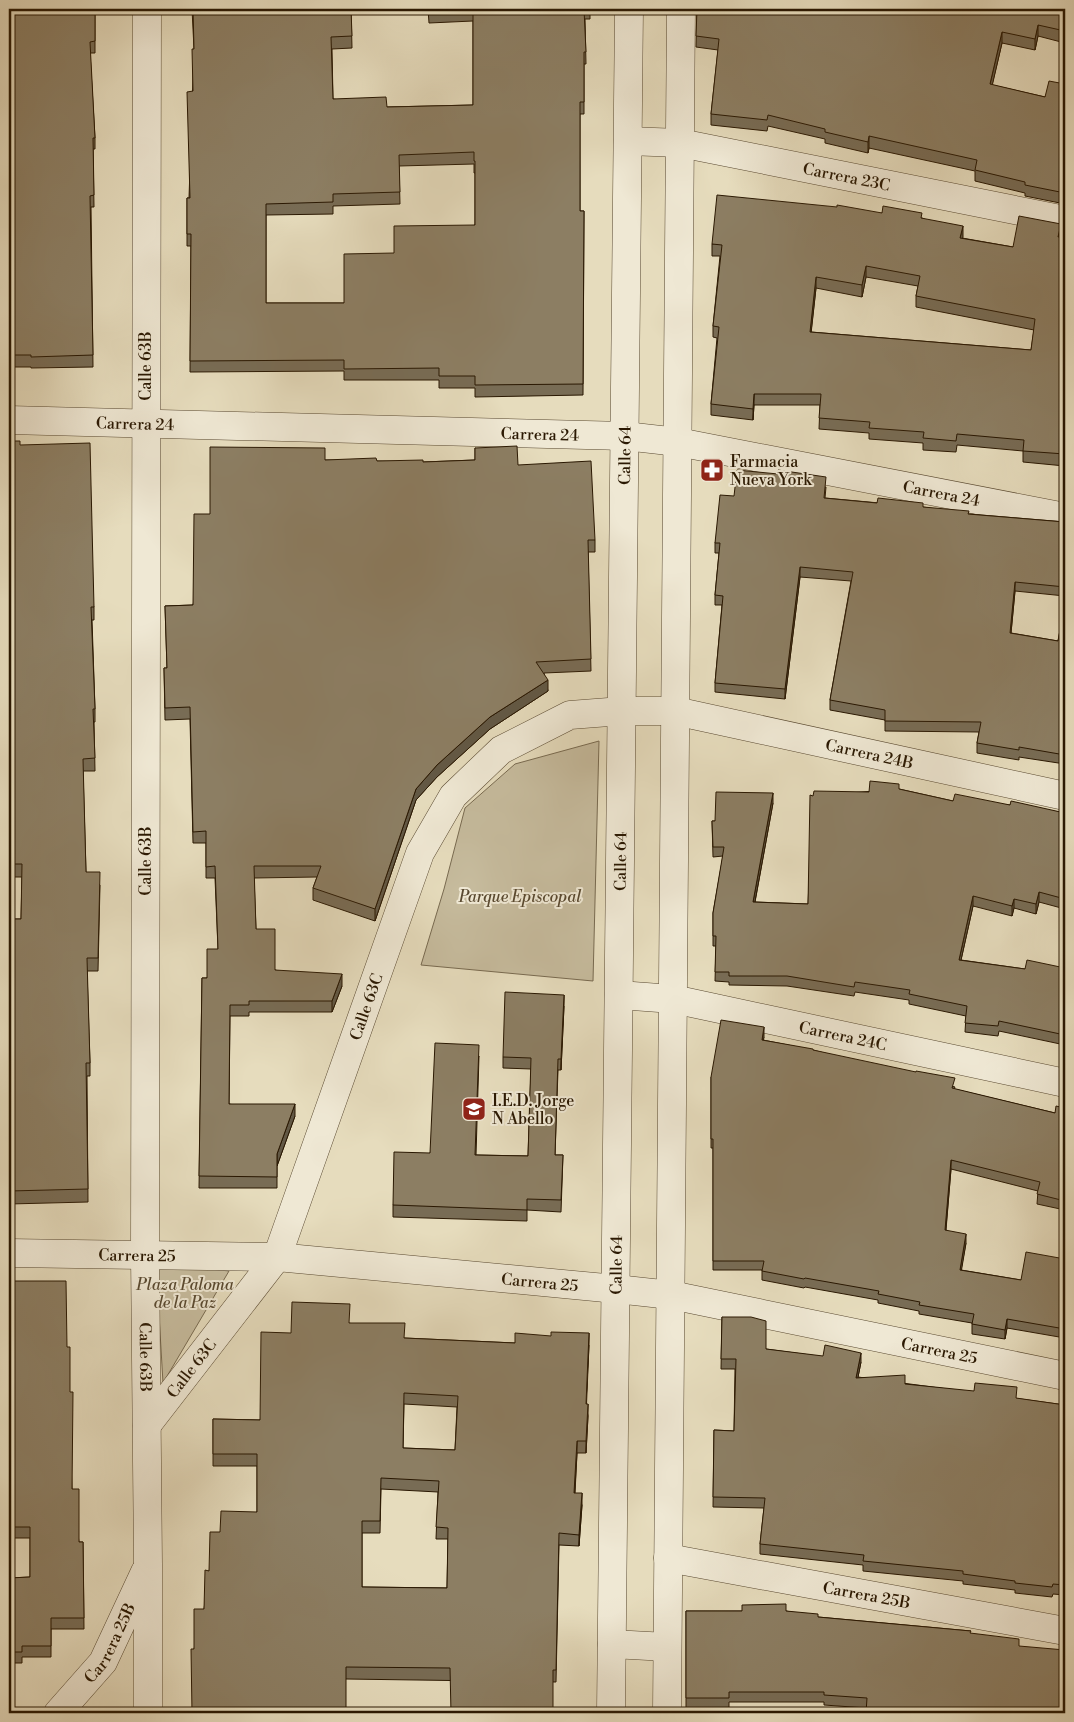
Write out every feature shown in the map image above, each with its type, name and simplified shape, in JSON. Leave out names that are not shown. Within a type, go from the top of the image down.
[{"type":"street","name":"Calle 63B","points":[[147,9],[145,1255],[148,1713]]},
{"type":"street","name":"Calle 64","points":[[611,1713],[629,9]]},
{"type":"street","points":[[667,1713],[681,9]]},
{"type":"street","name":"Carrera 23C","points":[[628,141],[680,143],[1065,220]]},
{"type":"street","name":"Carrera 24","points":[[9,420],[625,436],[678,442],[1065,517]]},
{"type":"street","name":"Calle 63C","points":[[147,1425],[277,1257],[420,853],[453,796],[501,750],[570,715],[622,711],[675,711]]},
{"type":"street","name":"Carrera 24B","points":[[675,711],[1065,796]]},
{"type":"street","name":"Carrera 24C","points":[[619,995],[673,999],[1065,1083]]},
{"type":"street","name":"Carrera 25","points":[[9,1252],[277,1257],[671,1295],[1065,1376]]},
{"type":"street","name":"Carrera 25B","points":[[668,1558],[1065,1631]]},
{"type":"street","name":"Carrera 25B","points":[[58,1713],[103,1662],[148,1564]]},
{"type":"street","points":[[612,1644],[667,1647]]},
{"type":"green space","name":"Parque Episcopal","points":[[599,741],[593,981],[421,965],[444,889],[465,808],[515,764]]},
{"type":"green space","name":"Plaza Paloma de la Paz","points":[[156,1263],[229,1271],[163,1383]]},
{"type":"building","points":[[9,9],[95,9],[95,41],[90,42],[95,138],[93,138],[94,195],[90,196],[93,355],[31,357],[31,355],[9,355]]},
{"type":"building","points":[[193,9],[351,9],[352,36],[331,37],[333,99],[386,97],[387,107],[473,105],[473,9],[584,9],[586,52],[584,52],[584,102],[580,102],[580,211],[584,211],[583,384],[475,385],[475,376],[439,376],[439,368],[344,369],[344,360],[190,361],[191,234],[187,234],[187,198],[190,198],[187,92],[193,91],[192,49],[194,49]],"holes":[[[474,152],[475,225],[394,226],[394,253],[344,254],[344,303],[266,303],[266,204],[333,202],[333,194],[400,192],[399,155]]]},
{"type":"building","points":[[428,9],[473,9],[429,11]]},
{"type":"building","points":[[697,9],[1065,9],[1065,31],[1038,25],[1035,39],[1002,32],[990,84],[1045,97],[1049,81],[1065,84],[1065,193],[1025,185],[1025,182],[975,170],[977,160],[869,136],[868,142],[825,132],[825,129],[768,115],[767,120],[711,114],[719,39],[696,36]]},
{"type":"building","points":[[717,195],[837,207],[837,205],[882,213],[883,206],[922,213],[921,218],[963,226],[960,238],[1013,247],[1019,216],[1061,224],[1058,237],[1062,237],[1061,240],[1065,240],[1065,454],[1023,451],[1024,440],[957,434],[956,441],[923,438],[924,432],[869,428],[870,422],[819,418],[821,394],[754,394],[753,409],[711,404],[719,327],[713,326],[722,245],[712,244]],"holes":[[[866,266],[920,276],[916,296],[1035,319],[1031,350],[810,332],[816,277],[862,285]]]},
{"type":"building","points":[[9,441],[20,441],[20,445],[90,443],[94,607],[91,607],[95,758],[83,759],[86,872],[100,872],[98,958],[87,958],[90,1063],[86,1063],[88,1189],[9,1191],[9,919],[21,919],[22,864],[9,864]]},
{"type":"building","points":[[517,446],[518,465],[591,461],[595,540],[588,540],[591,659],[536,662],[548,680],[490,717],[437,765],[416,789],[375,909],[313,888],[321,866],[254,866],[256,929],[275,929],[275,970],[342,974],[332,1001],[249,1001],[249,1005],[230,1005],[229,1104],[295,1104],[277,1154],[277,1177],[199,1176],[202,978],[207,978],[207,949],[218,949],[215,866],[206,867],[206,831],[193,832],[190,707],[165,708],[164,668],[167,668],[165,606],[193,605],[194,514],[210,514],[210,447],[325,448],[325,460],[376,458],[377,461],[423,460],[423,462],[475,460],[475,448]]},
{"type":"building","points":[[737,470],[778,474],[778,470],[826,477],[824,498],[877,503],[878,498],[923,503],[923,507],[969,511],[968,514],[1065,522],[1065,587],[1015,582],[1010,633],[1058,641],[1065,603],[1065,755],[1019,747],[1019,750],[977,743],[981,722],[885,721],[885,710],[830,700],[853,572],[800,567],[785,689],[715,683],[723,596],[715,595],[720,543],[715,543],[720,495],[734,496]]},
{"type":"building","points":[[870,781],[899,784],[899,789],[953,801],[955,794],[1010,805],[1011,801],[1065,813],[1065,899],[1039,892],[1036,904],[1014,899],[1012,906],[973,896],[959,960],[1025,969],[1027,960],[1065,968],[1065,1035],[999,1021],[998,1026],[965,1023],[967,1006],[909,994],[910,990],[855,982],[854,987],[787,976],[729,976],[729,972],[715,972],[716,936],[713,936],[713,913],[724,847],[713,847],[712,821],[715,821],[716,792],[773,793],[753,902],[808,904],[810,795],[813,796],[814,791],[869,792]]},
{"type":"building","points":[[505,992],[564,995],[561,1059],[558,1059],[555,1155],[563,1155],[561,1200],[527,1199],[527,1210],[393,1205],[394,1152],[430,1153],[435,1043],[479,1045],[475,1155],[528,1156],[531,1058],[503,1057]]},
{"type":"building","points":[[721,1020],[764,1027],[762,1040],[813,1049],[916,1072],[955,1078],[952,1088],[1055,1113],[1056,1106],[1065,1108],[1065,1201],[1037,1194],[1040,1182],[951,1160],[945,1230],[966,1234],[960,1270],[1021,1280],[1026,1252],[1065,1259],[1065,1329],[1007,1319],[1005,1330],[972,1324],[974,1314],[919,1305],[920,1302],[878,1294],[879,1291],[762,1271],[764,1261],[713,1261],[711,1077]]},
{"type":"building","points":[[9,1281],[66,1281],[67,1347],[70,1347],[70,1392],[73,1392],[72,1489],[79,1489],[79,1542],[83,1542],[84,1618],[51,1618],[51,1646],[22,1646],[22,1652],[9,1652],[9,1578],[30,1577],[30,1527],[9,1527]]},
{"type":"building","points":[[292,1302],[350,1304],[349,1323],[405,1323],[404,1338],[515,1343],[515,1333],[551,1336],[551,1332],[589,1333],[586,1441],[577,1441],[574,1493],[582,1493],[579,1535],[559,1533],[556,1670],[553,1670],[553,1713],[451,1713],[450,1668],[346,1667],[346,1713],[192,1713],[191,1649],[194,1649],[194,1609],[204,1609],[205,1570],[209,1571],[210,1532],[220,1532],[221,1511],[257,1512],[257,1454],[213,1454],[213,1419],[260,1420],[261,1332],[291,1333]],"holes":[[[404,1393],[458,1396],[455,1450],[403,1448]],[[381,1478],[439,1481],[436,1527],[448,1528],[447,1588],[362,1587],[362,1521],[380,1521]]]},
{"type":"building","points":[[722,1317],[751,1317],[766,1321],[766,1349],[823,1356],[825,1345],[861,1353],[856,1378],[905,1375],[905,1384],[974,1391],[975,1383],[1017,1387],[1016,1398],[1065,1405],[1065,1585],[1053,1584],[1052,1587],[1015,1583],[1015,1581],[963,1574],[963,1571],[863,1561],[864,1555],[760,1544],[765,1498],[713,1497],[714,1430],[734,1431],[736,1359],[721,1359]]},
{"type":"building","points":[[786,1604],[786,1611],[818,1614],[818,1617],[971,1631],[970,1633],[1019,1639],[1019,1646],[1065,1650],[1065,1713],[866,1713],[867,1698],[824,1695],[824,1692],[729,1692],[729,1698],[686,1698],[686,1611],[742,1611],[742,1605]]},
{"type":"place","name":"Farmacia Nueva York","points":[[712,470]]},
{"type":"place","name":"I.E.D. Jorge N Abello","points":[[474,1109]]}]
